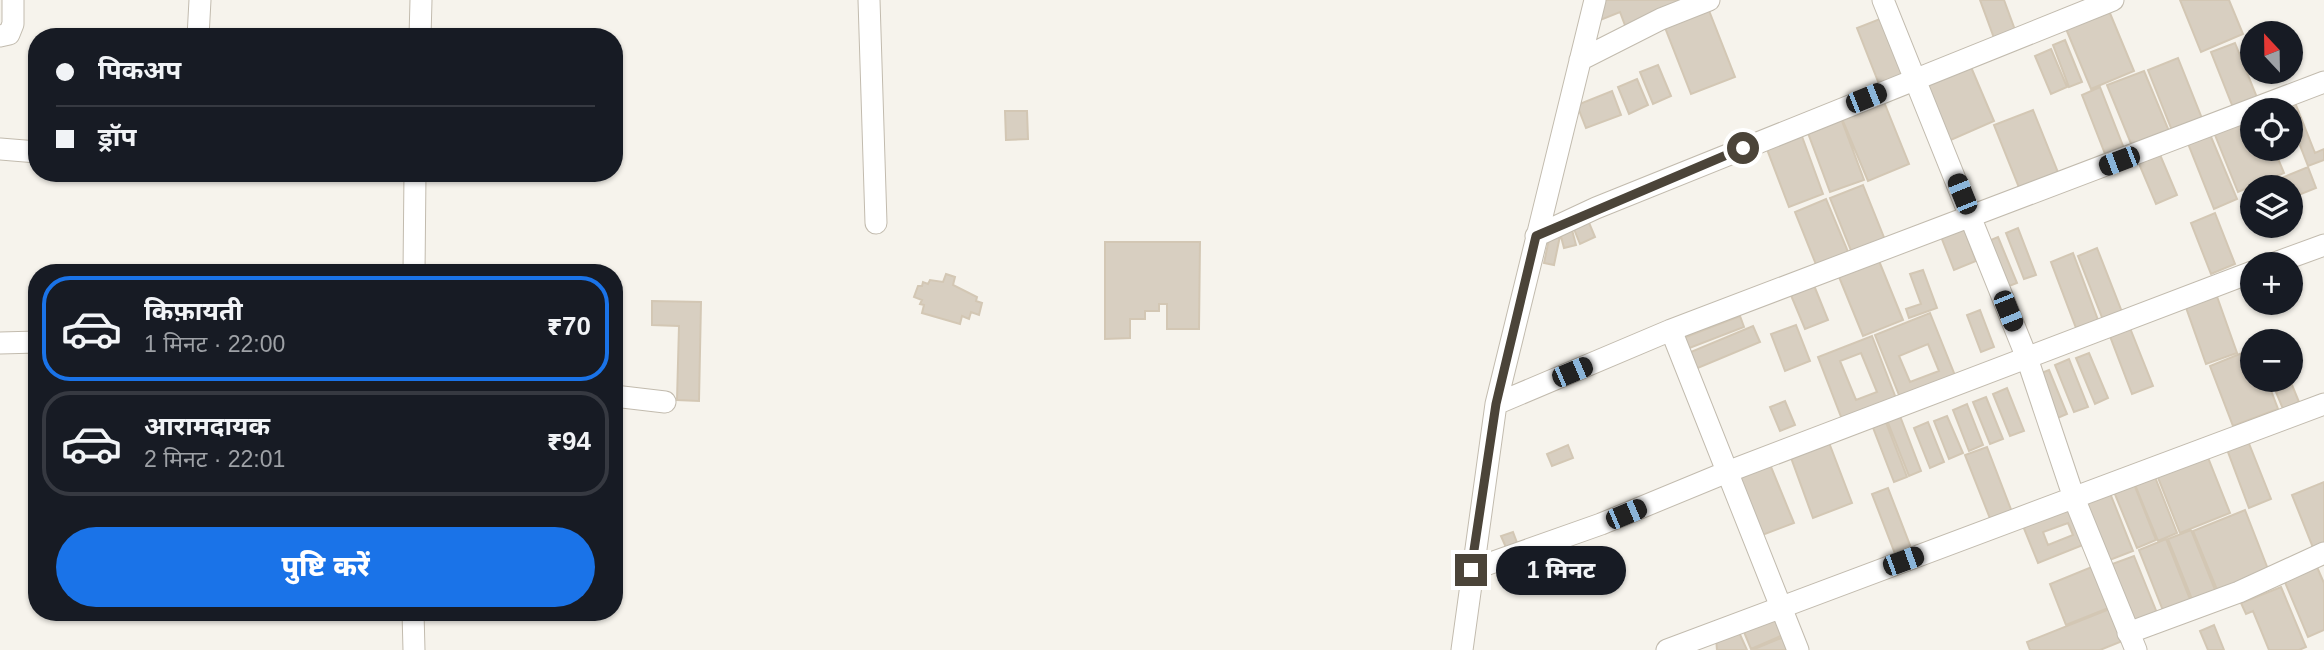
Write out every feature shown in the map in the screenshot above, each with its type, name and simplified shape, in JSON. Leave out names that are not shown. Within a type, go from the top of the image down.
[{"type":"street","points":[[0,36],[9,34],[13,29],[13,0]]},
{"type":"street","points":[[198,28],[200,0]]},
{"type":"street","points":[[420,28],[421,0]]},
{"type":"street","points":[[869,0],[876,223]]},
{"type":"street","points":[[1462,650],[1496,404],[1595,0]]},
{"type":"street","points":[[1580,60],[1661,19],[1709,0]]},
{"type":"street","points":[[1883,0],[2027,358],[2074,498],[2132,641],[2324,554]]},
{"type":"street","points":[[1536,236],[1596,208],[2113,0]]},
{"type":"street","points":[[1496,404],[1671,330],[2324,82]]},
{"type":"street","points":[[0,149],[28,151]]},
{"type":"street","points":[[414,264],[415,182]]},
{"type":"street","points":[[2303,253],[2324,245]]},
{"type":"street","points":[[1471,570],[1601,524],[1727,472],[2240,277]]},
{"type":"street","points":[[1671,330],[1798,650]]},
{"type":"street","points":[[0,343],[28,342]]},
{"type":"street","points":[[623,397],[665,402]]},
{"type":"street","points":[[1667,650],[1780,605],[2324,404]]},
{"type":"street","points":[[413,621],[414,650]]},
{"type":"building","points":[[1602,0],[1698,0],[1626,28],[1620,12],[1598,21]]},
{"type":"building","points":[[1980,0],[2004,0],[2015,30],[1994,38]]},
{"type":"building","points":[[2180,0],[2229,0],[2240,27],[2240,35],[2201,52]]},
{"type":"building","points":[[2107,6],[2134,71],[2091,89],[2064,24]]},
{"type":"building","points":[[1708,8],[1735,77],[1691,94],[1664,25]]},
{"type":"building","points":[[1885,17],[1909,78],[1881,89],[1857,28]]},
{"type":"building","points":[[2065,40],[2082,82],[2069,87],[2053,45]]},
{"type":"building","points":[[2235,43],[2240,55],[2240,84],[2252,84],[2257,98],[2240,98],[2240,108],[2234,110],[2211,52]]},
{"type":"building","points":[[2051,49],[2067,87],[2051,94],[2035,56]]},
{"type":"building","points":[[2178,58],[2203,121],[2173,133],[2148,70]]},
{"type":"building","points":[[1968,60],[1994,121],[1944,143],[1917,82]]},
{"type":"building","points":[[1658,65],[1671,96],[1653,104],[1640,72]]},
{"type":"building","points":[[2144,71],[2171,136],[2134,151],[2107,85]]},
{"type":"building","points":[[1637,79],[1648,105],[1629,114],[1618,87]]},
{"type":"building","points":[[2100,87],[2125,151],[2107,159],[2082,95]]},
{"type":"building","points":[[1612,91],[1621,115],[1586,128],[1577,105]]},
{"type":"building","points":[[1882,97],[1909,164],[1868,181],[1840,114]]},
{"type":"building","points":[[2033,110],[2059,175],[2020,190],[1994,125]]},
{"type":"building","points":[[1005,111],[1027,111],[1028,139],[1006,140]]},
{"type":"building","points":[[1839,113],[1864,180],[1830,192],[1805,125]]},
{"type":"building","points":[[2240,119],[2240,161],[2279,161],[2284,173],[2240,175],[2238,192],[2213,130]]},
{"type":"building","points":[[2303,123],[2315,153],[2324,149],[2324,160],[2308,166],[2303,153]]},
{"type":"building","points":[[1800,131],[1823,194],[1789,207],[1765,144]]},
{"type":"building","points":[[2209,132],[2237,199],[2214,209],[2187,141]]},
{"type":"building","points":[[2158,150],[2177,195],[2156,204],[2137,159]]},
{"type":"building","points":[[2308,167],[2316,188],[2303,193],[2303,175],[2289,175]]},
{"type":"building","points":[[1863,185],[1887,245],[1854,258],[1830,198]]},
{"type":"building","points":[[1826,199],[1851,259],[1819,272],[1795,212]]},
{"type":"building","points":[[2215,213],[2235,264],[2211,274],[2191,223]]},
{"type":"building","points":[[1587,218],[1595,237],[1580,244],[1572,224]]},
{"type":"building","points":[[1571,226],[1576,245],[1564,248],[1559,229]]},
{"type":"building","points":[[1963,226],[1976,261],[1954,270],[1940,234]]},
{"type":"building","points":[[2018,228],[2036,275],[2024,279],[2006,233]]},
{"type":"building","points":[[1550,234],[1560,236],[1554,265],[1544,263]]},
{"type":"building","points":[[1998,237],[2017,283],[2004,288],[1986,242]]},
{"type":"building","points":[[1105,242],[1200,242],[1199,329],[1167,329],[1167,304],[1159,304],[1159,311],[1145,311],[1145,319],[1130,319],[1130,338],[1105,339]]},
{"type":"building","points":[[2097,248],[2122,312],[2103,320],[2078,256]]},
{"type":"building","points":[[2073,253],[2098,320],[2076,328],[2051,262]]},
{"type":"building","points":[[1877,256],[1903,320],[1863,336],[1837,272]]},
{"type":"building","points":[[1923,270],[1937,308],[1909,318],[1906,309],[1921,304],[1910,274]]},
{"type":"building","points":[[946,274],[955,277],[953,285],[977,297],[976,301],[982,303],[979,315],[971,312],[969,319],[962,316],[960,324],[922,313],[922,300],[914,297],[918,286],[922,286],[923,282],[928,284],[930,280],[943,282]]},
{"type":"building","points":[[1813,283],[1828,320],[1805,329],[1790,293]]},
{"type":"building","points":[[2214,288],[2237,353],[2206,364],[2183,299]]},
{"type":"building","points":[[652,301],[701,302],[699,401],[677,400],[679,326],[652,325]]},
{"type":"building","points":[[1980,310],[1994,347],[1981,352],[1967,315]]},
{"type":"building","points":[[1930,313],[1956,378],[1901,400],[1875,335]],"holes":[[[1928,344],[1939,371],[1910,382],[1899,356]]]},
{"type":"building","points":[[1740,316],[1744,327],[1687,349],[1683,338]]},
{"type":"building","points":[[2128,323],[2153,386],[2132,394],[2108,331]]},
{"type":"building","points":[[1796,325],[1810,361],[1785,371],[1771,334]]},
{"type":"building","points":[[1753,326],[1760,342],[1693,370],[1686,354]]},
{"type":"building","points":[[1872,336],[1897,401],[1843,422],[1818,357]],"holes":[[[1861,353],[1877,392],[1856,400],[1840,361]]]},
{"type":"building","points":[[2089,353],[2108,398],[2095,404],[2076,358]]},
{"type":"building","points":[[2240,354],[2240,392],[2272,392],[2278,409],[2233,426],[2210,366]]},
{"type":"building","points":[[2069,359],[2088,407],[2074,412],[2055,365]]},
{"type":"building","points":[[2049,370],[2067,414],[2053,420],[2036,375]]},
{"type":"building","points":[[2007,388],[2024,431],[2010,436],[1993,394]]},
{"type":"building","points":[[2276,392],[2295,392],[2299,402],[2283,409]]},
{"type":"building","points":[[1986,397],[2003,439],[1990,444],[1973,402]]},
{"type":"building","points":[[1785,401],[1795,425],[1780,431],[1770,407]]},
{"type":"building","points":[[1967,404],[1983,445],[1969,451],[1953,410]]},
{"type":"building","points":[[1900,416],[1921,471],[1909,476],[1887,420]]},
{"type":"building","points":[[1947,416],[1963,453],[1949,459],[1934,421]]},
{"type":"building","points":[[1885,420],[1907,477],[1894,482],[1872,425]]},
{"type":"building","points":[[1928,422],[1944,462],[1930,468],[1914,428]]},
{"type":"building","points":[[2246,436],[2271,499],[2249,508],[2225,444]]},
{"type":"building","points":[[1828,440],[1852,503],[1813,518],[1790,455]]},
{"type":"building","points":[[1568,445],[1573,458],[1552,466],[1547,454]]},
{"type":"building","points":[[1987,447],[2012,512],[1991,521],[1965,455]]},
{"type":"building","points":[[2205,450],[2230,513],[2180,533],[2155,470]]},
{"type":"building","points":[[1769,462],[1794,523],[1757,537],[1733,476]]},
{"type":"building","points":[[2153,472],[2177,533],[2158,541],[2133,480]]},
{"type":"building","points":[[2132,479],[2156,540],[2137,548],[2112,487]]},
{"type":"building","points":[[2324,482],[2324,551],[2316,555],[2292,495]]},
{"type":"building","points":[[1888,488],[1913,553],[1897,559],[1872,494]]},
{"type":"building","points":[[2108,488],[2133,551],[2102,563],[2077,500]]},
{"type":"building","points":[[2073,506],[2088,543],[2038,563],[2023,526]],"holes":[[[2068,523],[2073,535],[2048,545],[2043,532]]]},
{"type":"building","points":[[2245,510],[2271,577],[2220,597],[2193,531]]},
{"type":"building","points":[[2191,530],[2217,595],[2194,604],[2168,539]]},
{"type":"building","points":[[1513,532],[1519,548],[1508,552],[1501,536]]},
{"type":"building","points":[[2166,539],[2191,602],[2164,613],[2139,550]]},
{"type":"building","points":[[2134,556],[2159,618],[2129,630],[2104,567]]},
{"type":"building","points":[[2099,564],[2116,605],[2066,625],[2050,584]]},
{"type":"building","points":[[2317,567],[2324,583],[2324,630],[2308,637],[2284,580]]},
{"type":"building","points":[[2281,587],[2306,647],[2299,650],[2269,650],[2253,611],[2246,614],[2241,603]]},
{"type":"building","points":[[2112,608],[2125,640],[2100,650],[2030,650],[2027,642]]},
{"type":"building","points":[[1776,619],[1783,635],[1751,649],[1744,632]]},
{"type":"building","points":[[2214,625],[2224,650],[2208,650],[2200,631]]},
{"type":"building","points":[[1738,630],[1747,650],[1717,650],[1716,638]]},
{"type":"building","points":[[1786,636],[1792,650],[1752,650]]},
{"type":"route","points":[[1471,570],[1496,404],[1536,236],[1596,208],[1743,148]]}]
